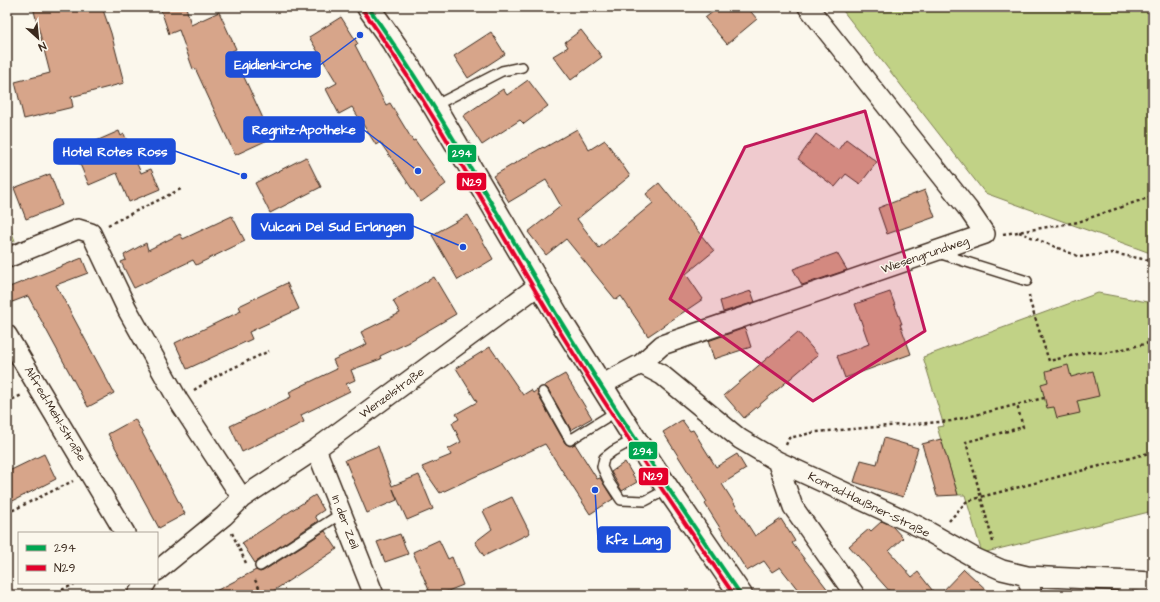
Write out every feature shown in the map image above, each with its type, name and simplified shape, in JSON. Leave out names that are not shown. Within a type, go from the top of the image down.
[{"type":"street","points":[[368,7],[395,45],[434,106],[539,285],[617,411],[668,489],[741,595]]},
{"type":"street","name":"Wiesengrundweg","points":[[601,385],[642,364],[662,345],[985,234],[968,209],[808,7]]},
{"type":"street","points":[[7,258],[78,229],[91,233],[127,309],[178,400],[242,498]]},
{"type":"street","name":"Wenzelstraße","points":[[158,570],[224,516],[242,498],[316,449],[539,285]]},
{"type":"street","name":"Alfred-Mehl-Straße","points":[[7,336],[124,532]]},
{"type":"street","name":"Konrad-Haußner-Straße","points":[[642,364],[662,375],[740,439],[777,461],[920,527],[975,558],[1002,570],[1027,576],[1123,588],[1153,582]]},
{"type":"street","name":"In der Zeil","points":[[316,449],[374,595]]},
{"type":"street","points":[[777,461],[792,507],[855,595]]},
{"type":"street","points":[[1027,576],[1032,595]]},
{"type":"street","points":[[137,595],[145,584]]},
{"type":"lane","points":[[434,106],[502,71],[522,67]]},
{"type":"lane","points":[[934,252],[1027,281]]},
{"type":"lane","points":[[543,392],[570,440],[617,411]]},
{"type":"lane","points":[[635,439],[613,451],[604,458],[602,467],[609,482],[621,500],[645,501],[668,489]]},
{"type":"lane","points":[[260,566],[342,513]]},
{"type":"path","points":[[91,233],[181,189]]},
{"type":"path","points":[[985,234],[1018,232],[1078,222],[1153,196]]},
{"type":"path","points":[[1018,232],[1080,256],[1112,253],[1153,261]]},
{"type":"path","points":[[1027,281],[1030,302],[1049,361],[1087,352],[1106,353],[1153,342]]},
{"type":"path","points":[[178,400],[218,375],[269,351]]},
{"type":"path","points":[[777,461],[789,438],[816,432],[951,421],[1044,398]]},
{"type":"path","points":[[993,542],[966,442],[1024,427],[1018,405]]},
{"type":"path","points":[[936,537],[966,502],[1153,452]]},
{"type":"path","name":"Alfred-Mehl-Straße","points":[[7,513],[90,473]]},
{"type":"path","points":[[224,516],[247,565]]},
{"type":"path","points":[[254,577],[263,595]]},
{"type":"path","points":[[51,595],[75,584]]},
{"type":"highlighted area","points":[[865,111],[925,331],[813,401],[670,299],[745,147]]},
{"type":"green space","points":[[840,7],[1153,7],[1153,254],[985,193]]},
{"type":"green space","points":[[7,219],[15,241],[7,244]]},
{"type":"green space","points":[[1098,293],[1153,303],[1153,511],[982,553],[965,495],[958,495],[937,427],[944,426],[923,357]]},
{"type":"building","points":[[33,7],[102,7],[111,33],[124,83],[71,97],[73,107],[24,119],[15,82],[50,73]]},
{"type":"building","points":[[160,7],[186,7],[191,25],[219,12],[236,49],[232,51],[272,138],[235,155],[195,68],[193,69],[179,30],[169,34]]},
{"type":"building","points":[[719,7],[747,7],[757,19],[727,44],[705,18]]},
{"type":"building","points":[[341,17],[358,44],[355,45],[386,105],[390,103],[413,141],[415,140],[446,184],[421,202],[380,142],[376,145],[352,107],[339,114],[326,89],[337,83],[309,37]]},
{"type":"building","points":[[581,30],[602,57],[571,80],[553,56],[568,47],[565,42]]},
{"type":"building","points":[[491,32],[505,54],[468,78],[454,56]]},
{"type":"building","points":[[528,80],[548,106],[524,124],[520,120],[482,145],[463,116],[503,89],[507,95]]},
{"type":"building","points":[[577,129],[589,150],[605,140],[630,176],[577,219],[599,248],[653,203],[646,194],[659,183],[714,251],[686,274],[703,299],[648,336],[621,296],[616,300],[566,239],[546,255],[528,232],[561,206],[546,180],[509,202],[493,176]]},
{"type":"building","points":[[119,131],[121,136],[124,134],[141,173],[151,169],[160,189],[129,202],[117,173],[89,185],[76,155],[80,153],[78,149]]},
{"type":"building","points":[[816,134],[838,150],[846,139],[877,162],[860,184],[846,174],[835,187],[798,159]]},
{"type":"building","points":[[306,157],[321,187],[270,213],[255,183]]},
{"type":"building","points":[[50,174],[62,205],[26,219],[14,188]]},
{"type":"building","points":[[925,190],[935,217],[887,234],[878,208]]},
{"type":"building","points":[[468,215],[493,259],[458,280],[432,235]]},
{"type":"building","points":[[232,216],[245,241],[196,265],[193,260],[134,288],[121,262],[126,260],[124,255],[146,243],[148,250],[180,234],[183,239]]},
{"type":"building","points":[[837,253],[847,270],[802,285],[793,269]]},
{"type":"building","points":[[82,258],[88,273],[56,285],[114,393],[88,407],[28,296],[7,304],[7,288]]},
{"type":"building","points":[[434,277],[456,314],[410,342],[380,356],[381,359],[351,370],[355,380],[346,384],[350,391],[301,415],[304,422],[242,452],[230,426],[291,397],[289,392],[337,369],[333,360],[367,344],[361,332],[400,313],[393,301]]},
{"type":"building","points":[[287,283],[299,309],[249,332],[252,339],[187,369],[175,343],[241,311],[239,306]]},
{"type":"building","points":[[751,291],[755,302],[723,312],[720,301]]},
{"type":"building","points":[[890,292],[911,354],[845,378],[837,356],[869,344],[855,304]]},
{"type":"building","points":[[745,328],[751,347],[714,359],[708,341]]},
{"type":"building","points":[[798,332],[818,355],[744,418],[724,395]]},
{"type":"building","points":[[490,347],[523,395],[531,390],[533,393],[537,390],[538,395],[565,443],[570,446],[575,444],[597,479],[600,478],[613,499],[590,514],[545,444],[440,493],[422,467],[451,455],[448,449],[461,442],[452,423],[459,419],[456,414],[477,402],[456,368]]},
{"type":"building","points":[[1068,365],[1071,377],[1093,371],[1099,396],[1077,401],[1080,413],[1057,418],[1054,407],[1047,408],[1041,384],[1048,382],[1046,371]]},
{"type":"building","points":[[565,374],[592,418],[571,430],[548,389],[544,386]]},
{"type":"building","points":[[135,419],[185,514],[159,528],[108,434]]},
{"type":"building","points":[[682,420],[690,431],[693,430],[716,467],[737,454],[746,469],[722,484],[755,536],[781,519],[795,541],[792,543],[832,595],[802,595],[780,567],[772,572],[764,561],[747,571],[705,504],[707,502],[663,432]]},
{"type":"building","points":[[884,438],[918,448],[903,497],[854,482],[861,460],[877,464]]},
{"type":"building","points":[[941,439],[958,495],[937,496],[922,444]]},
{"type":"building","points":[[378,446],[392,486],[419,475],[433,509],[407,520],[393,489],[397,500],[367,513],[345,460]]},
{"type":"building","points":[[44,454],[56,479],[7,504],[7,472]]},
{"type":"building","points":[[625,462],[637,482],[622,491],[611,472]]},
{"type":"building","points":[[315,495],[324,510],[315,516],[318,521],[255,563],[242,543]]},
{"type":"building","points":[[512,497],[530,533],[484,556],[475,542],[492,529],[483,511]]},
{"type":"building","points":[[882,521],[892,526],[903,538],[889,551],[912,577],[918,572],[936,595],[893,595],[849,546],[869,529],[871,531]]},
{"type":"building","points":[[325,531],[337,549],[267,595],[208,595],[256,570],[260,572],[263,571]]},
{"type":"building","points":[[400,534],[408,554],[385,562],[377,542]]},
{"type":"building","points":[[439,540],[448,559],[452,557],[463,585],[438,595],[431,595],[413,552]]},
{"type":"building","points":[[964,569],[992,595],[939,595]]},
{"type":"transit line","name":"294","points":[[368,7],[394,44],[443,121],[558,317],[602,388],[741,595]]},
{"type":"transit line","name":"N29","points":[[363,10],[414,86],[462,164],[554,322],[597,391],[734,595]]},
{"type":"place","name":"Egidienkirche","points":[[360,35]]},
{"type":"place","name":"Regnitz-Apotheke","points":[[418,171]]},
{"type":"place","name":"Hotel Rotes Ross","points":[[244,176]]},
{"type":"place","name":"Vulcani Del Sud Erlangen","points":[[463,247]]},
{"type":"place","name":"Kfz Lang","points":[[595,490]]}]
